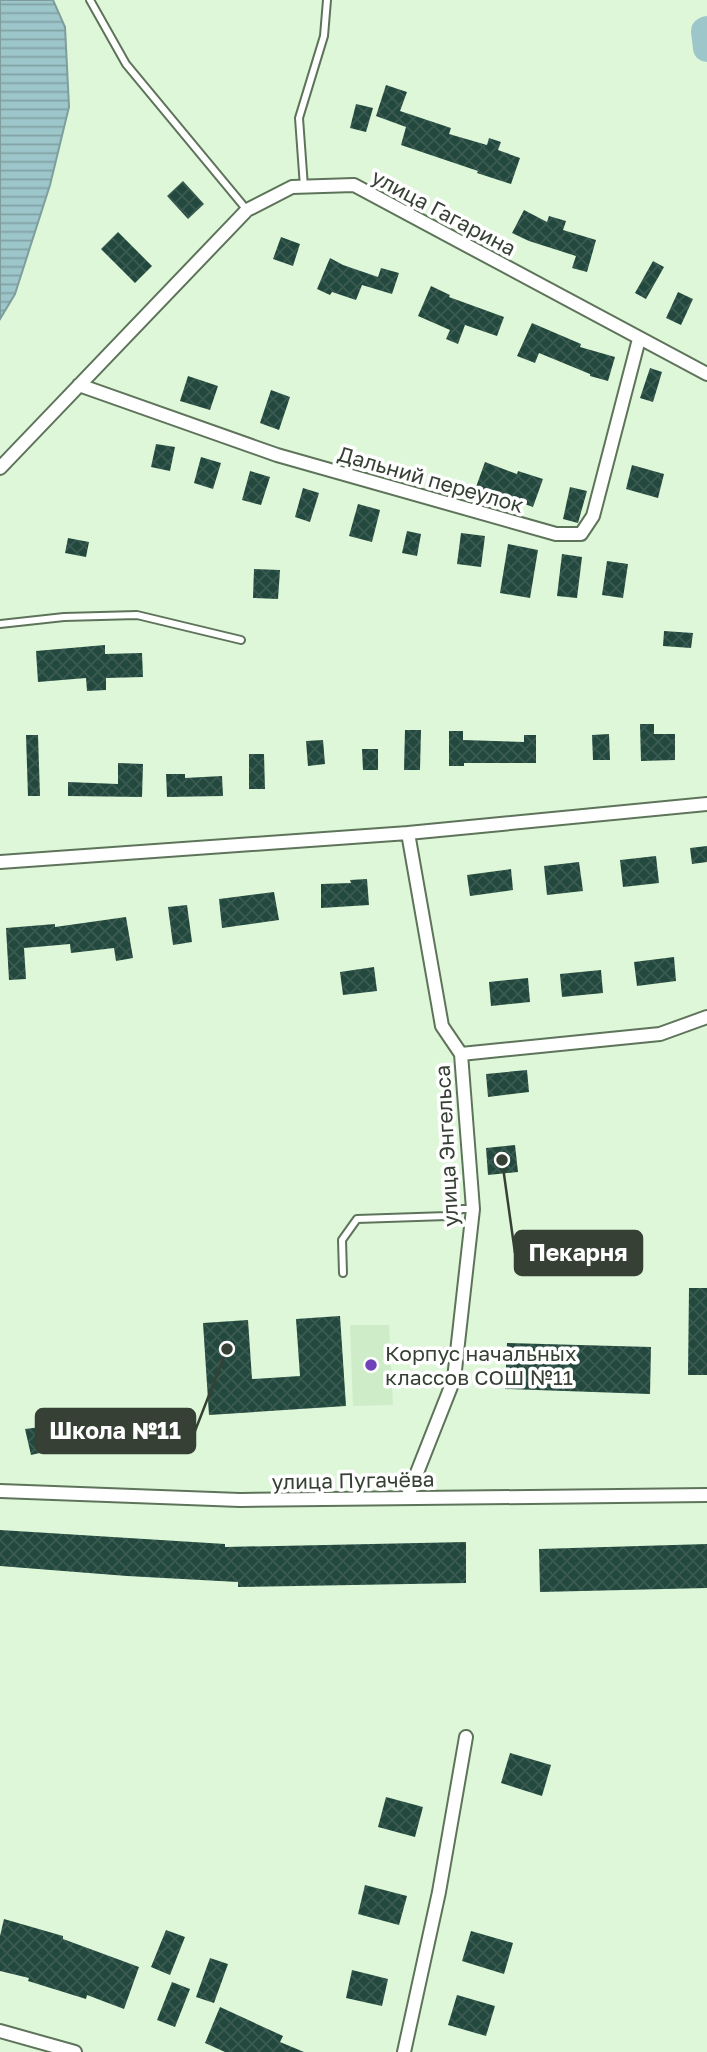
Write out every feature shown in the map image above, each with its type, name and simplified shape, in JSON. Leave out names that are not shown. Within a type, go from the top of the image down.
[{"type":"street","name":"улица Гагарина","points":[[0,468],[247,210],[292,187],[354,185],[707,374]]},
{"type":"street","name":"Дальний переулок","points":[[79,385],[277,455],[556,534],[581,534],[593,516],[639,339]]},
{"type":"street","points":[[0,862],[408,833],[707,804]]},
{"type":"street","name":"улица Энгельса","points":[[407,1498],[454,1379],[473,1209],[461,1054],[442,1026],[408,833]]},
{"type":"street","points":[[461,1054],[660,1034],[707,1017]]},
{"type":"street","name":"улица Пугачёва","points":[[0,1491],[240,1500],[407,1498],[516,1493],[707,1495]]},
{"type":"street","points":[[404,2052],[437,1905],[466,1737]]},
{"type":"street","points":[[0,2031],[75,2052]]},
{"type":"lane","points":[[90,0],[126,64],[247,210]]},
{"type":"lane","points":[[304,187],[299,118],[324,36],[327,0]]},
{"type":"lane","points":[[0,624],[64,617],[137,615],[241,640]]},
{"type":"lane","points":[[343,1273],[342,1240],[357,1219],[447,1216],[462,1209],[473,1209]]},
{"type":"shaded area","name":"Корпус начальных классов СОШ №11","points":[[350,1325],[389,1325],[393,1405],[353,1406]]},
{"type":"water","points":[[0,0],[53,0],[65,27],[69,107],[50,185],[15,294],[0,319]]},
{"type":"building","points":[[386,85],[407,92],[400,111],[451,128],[449,134],[487,145],[489,138],[501,142],[498,150],[520,158],[511,184],[401,145],[406,127],[376,116]]},
{"type":"building","points":[[356,104],[373,108],[366,132],[350,128]]},
{"type":"building","points":[[183,181],[204,204],[188,219],[167,196]]},
{"type":"building","points":[[524,210],[547,222],[549,216],[566,221],[563,230],[596,240],[587,272],[572,268],[576,256],[512,233]]},
{"type":"building","points":[[118,232],[152,266],[135,283],[101,249]]},
{"type":"building","points":[[281,237],[300,244],[293,266],[273,259]]},
{"type":"building","points":[[330,258],[378,277],[381,268],[399,273],[392,294],[362,285],[356,300],[332,292],[330,295],[317,289]]},
{"type":"building","points":[[653,261],[664,267],[646,299],[635,293]]},
{"type":"building","points":[[431,286],[450,295],[449,297],[504,317],[497,336],[465,325],[458,344],[446,339],[450,330],[418,316]]},
{"type":"building","points":[[678,292],[693,299],[681,325],[666,318]]},
{"type":"building","points":[[532,323],[581,344],[580,347],[615,357],[608,381],[590,376],[539,353],[535,363],[517,356]]},
{"type":"building","points":[[650,368],[662,372],[653,402],[640,398]]},
{"type":"building","points":[[188,376],[218,386],[210,410],[180,401]]},
{"type":"building","points":[[271,390],[290,397],[279,430],[260,423]]},
{"type":"building","points":[[156,444],[175,447],[170,471],[151,467]]},
{"type":"building","points":[[201,457],[221,463],[213,489],[194,483]]},
{"type":"building","points":[[485,462],[517,474],[518,471],[543,479],[533,507],[476,487]]},
{"type":"building","points":[[632,465],[664,474],[658,498],[626,489]]},
{"type":"building","points":[[250,471],[270,477],[261,505],[242,500]]},
{"type":"building","points":[[570,487],[587,491],[578,523],[563,519]]},
{"type":"building","points":[[303,488],[319,493],[310,522],[295,517]]},
{"type":"building","points":[[358,504],[380,510],[372,542],[349,536]]},
{"type":"building","points":[[407,531],[421,534],[417,556],[402,553]]},
{"type":"building","points":[[461,533],[485,536],[481,567],[457,564]]},
{"type":"building","points":[[68,538],[89,542],[86,557],[65,553]]},
{"type":"building","points":[[508,544],[538,550],[530,598],[500,593]]},
{"type":"building","points":[[562,554],[582,557],[577,598],[557,596]]},
{"type":"building","points":[[607,561],[628,564],[623,598],[602,595]]},
{"type":"building","points":[[254,569],[280,570],[278,599],[253,598]]},
{"type":"building","points":[[664,631],[693,633],[691,648],[663,646]]},
{"type":"building","points":[[105,645],[105,654],[142,653],[143,677],[106,678],[106,690],[87,691],[86,678],[38,682],[36,651]]},
{"type":"building","points":[[640,724],[654,724],[654,734],[675,734],[675,760],[641,761]]},
{"type":"building","points":[[405,730],[421,730],[420,770],[404,770]]},
{"type":"building","points":[[449,731],[463,731],[463,740],[524,742],[524,735],[536,735],[536,763],[464,763],[464,766],[449,766]]},
{"type":"building","points":[[609,734],[610,760],[593,760],[592,735]]},
{"type":"building","points":[[26,735],[38,735],[40,796],[28,796]]},
{"type":"building","points":[[323,740],[325,764],[308,766],[306,741]]},
{"type":"building","points":[[362,749],[378,749],[378,770],[363,770]]},
{"type":"building","points":[[249,754],[264,754],[265,789],[249,789]]},
{"type":"building","points":[[118,763],[143,764],[142,797],[68,796],[68,782],[118,784]]},
{"type":"building","points":[[166,774],[185,774],[185,778],[222,776],[223,796],[167,797]]},
{"type":"building","points":[[707,846],[707,862],[692,864],[690,848]]},
{"type":"building","points":[[656,856],[659,883],[623,887],[620,860]]},
{"type":"building","points":[[579,862],[583,891],[547,895],[544,866]]},
{"type":"building","points":[[511,869],[513,890],[470,896],[467,875]]},
{"type":"building","points":[[367,879],[369,905],[321,908],[321,884],[351,883],[350,880]]},
{"type":"building","points":[[274,892],[279,920],[222,928],[219,899]]},
{"type":"building","points":[[187,905],[192,942],[173,945],[168,907]]},
{"type":"building","points":[[126,917],[133,958],[116,961],[114,948],[71,953],[70,944],[24,948],[26,979],[9,980],[6,928],[55,924],[55,927]]},
{"type":"building","points":[[674,957],[676,981],[637,986],[634,962]]},
{"type":"building","points":[[374,967],[377,991],[343,995],[340,972]]},
{"type":"building","points":[[601,970],[603,993],[562,997],[560,974]]},
{"type":"building","points":[[528,978],[530,1002],[491,1006],[489,982]]},
{"type":"building","points":[[527,1070],[529,1092],[488,1097],[486,1074]]},
{"type":"building","points":[[515,1145],[518,1172],[488,1175],[486,1148]]},
{"type":"building","points":[[689,1288],[707,1288],[707,1375],[688,1375]]},
{"type":"building","points":[[340,1316],[346,1406],[209,1415],[203,1323],[248,1320],[252,1379],[300,1376],[296,1319]]},
{"type":"building","points":[[507,1343],[651,1347],[650,1394],[505,1389]]},
{"type":"building","points":[[73,1423],[76,1451],[58,1453],[57,1449],[31,1455],[25,1429]]},
{"type":"building","points":[[0,1530],[225,1544],[225,1547],[466,1542],[466,1583],[238,1587],[238,1582],[0,1566]]},
{"type":"building","points":[[707,1544],[707,1588],[540,1592],[539,1549]]},
{"type":"building","points":[[510,1753],[551,1765],[542,1796],[501,1783]]},
{"type":"building","points":[[386,1797],[423,1807],[415,1837],[378,1827]]},
{"type":"building","points":[[365,1885],[407,1896],[399,1925],[358,1914]]},
{"type":"building","points":[[4,1919],[63,1936],[63,1939],[139,1967],[124,2009],[87,1995],[86,1999],[28,1981],[29,1978],[0,1971],[0,1936]]},
{"type":"building","points":[[166,1930],[185,1937],[170,1975],[151,1967]]},
{"type":"building","points":[[471,1931],[513,1943],[504,1974],[462,1961]]},
{"type":"building","points":[[210,1958],[228,1964],[214,2003],[196,1997]]},
{"type":"building","points":[[352,1970],[388,1979],[382,2006],[346,1998]]},
{"type":"building","points":[[172,1982],[190,1989],[175,2027],[157,2020]]},
{"type":"building","points":[[457,1995],[495,2006],[486,2036],[448,2025]]},
{"type":"building","points":[[220,2007],[283,2036],[280,2042],[304,2052],[225,2052],[205,2043]]},
{"type":"waterway","points":[[707,30],[707,48]]},
{"type":"place","name":"Пекарня","points":[[502,1160]]},
{"type":"place","name":"Школа №11","points":[[227,1349]]},
{"type":"place","name":"Корпус начальных классов СОШ №11","points":[[371,1365]]}]
